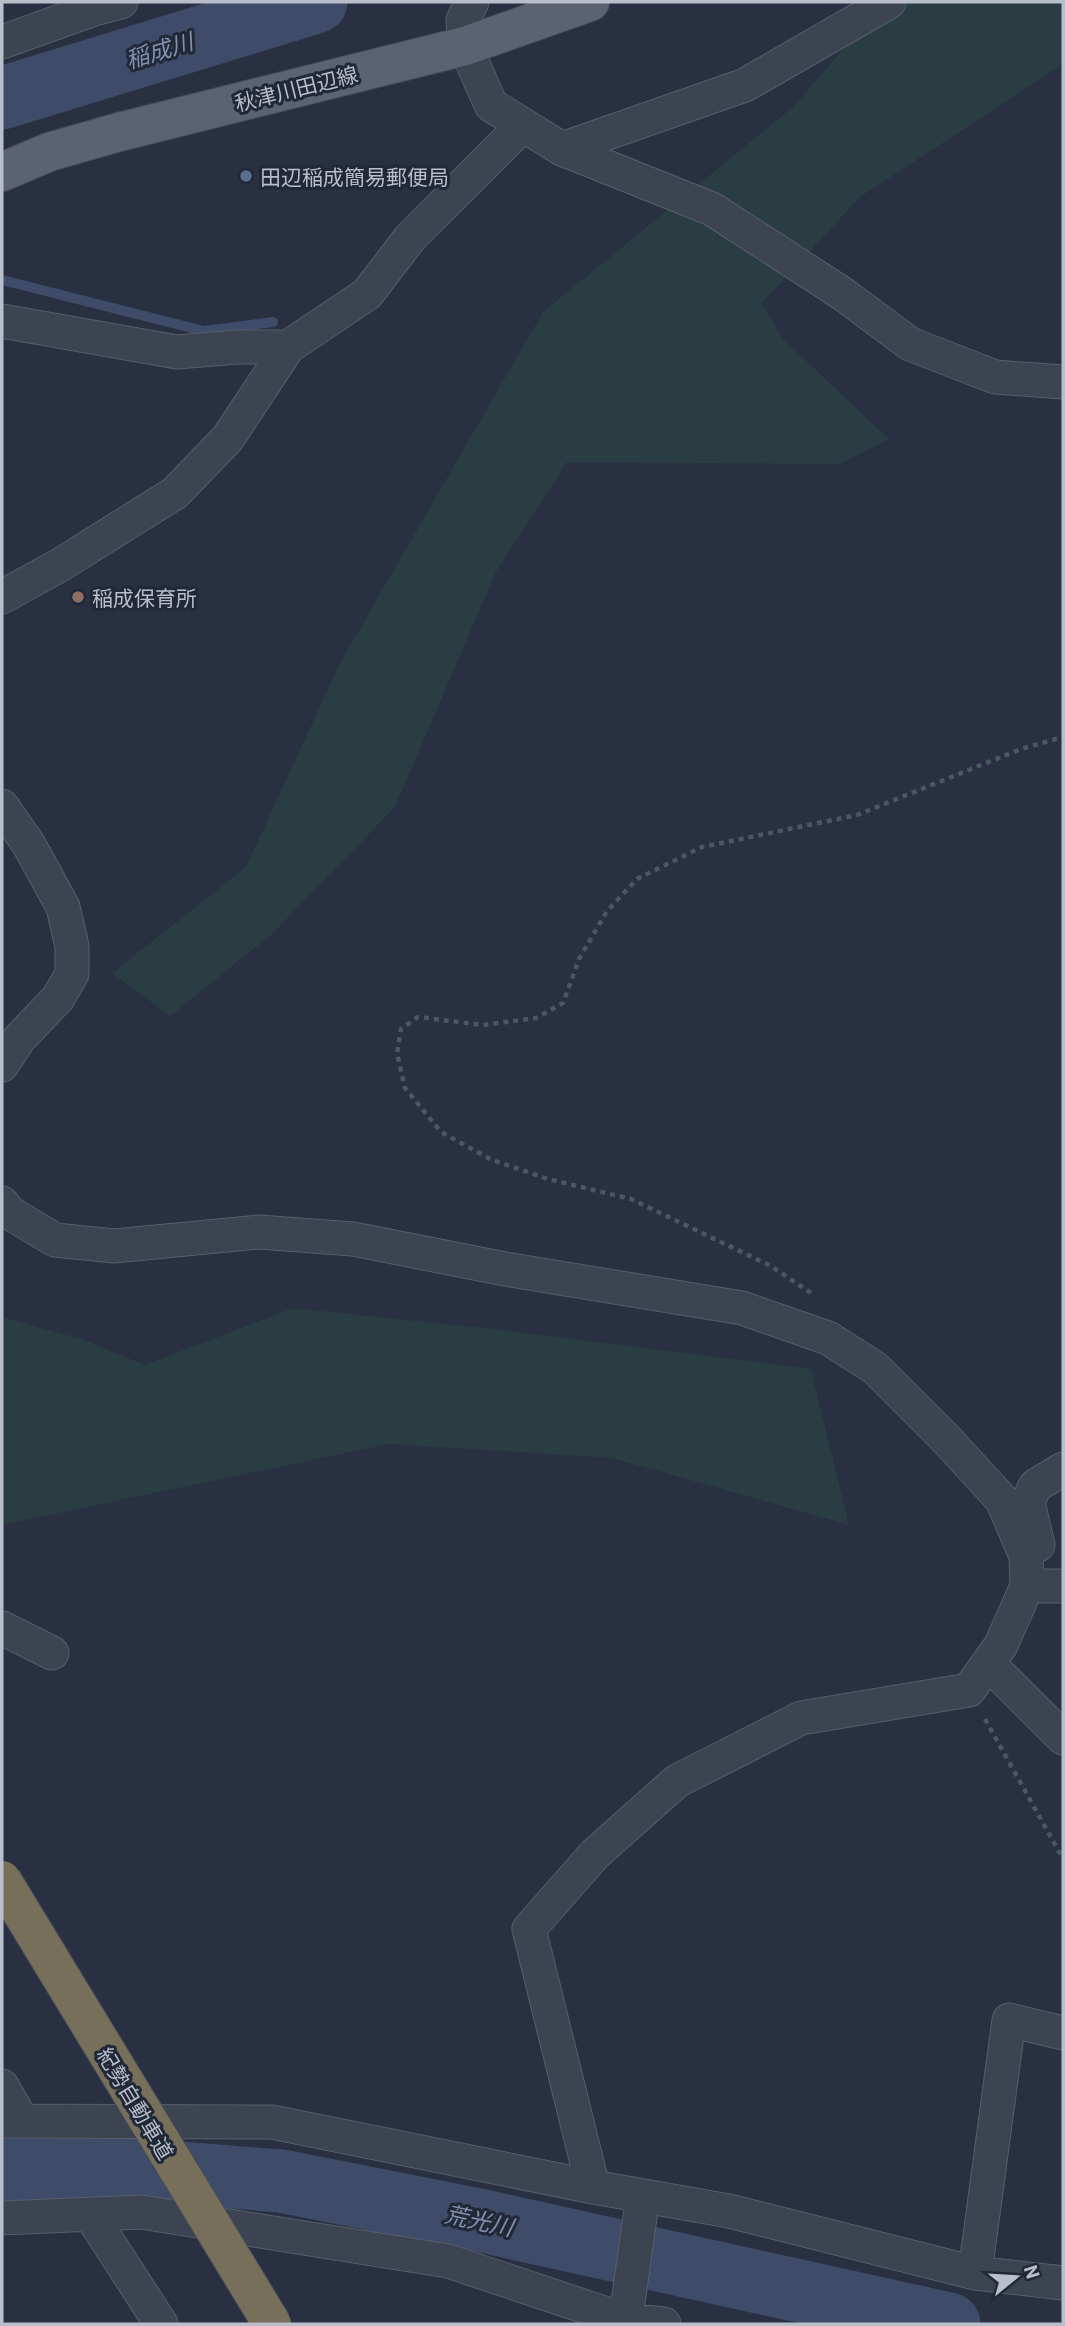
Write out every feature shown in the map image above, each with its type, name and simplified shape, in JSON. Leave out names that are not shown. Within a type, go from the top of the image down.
[{"type":"highway","name":"紀勢自動車道","points":[[2,1880],[272,2324]]},
{"type":"main road","name":"秋津川田辺線","points":[[2,172],[49,152],[466,23],[590,2]]},
{"type":"street","points":[[2,42],[121,2]]},
{"type":"street","points":[[562,149],[746,85],[889,2]]},
{"type":"street","points":[[466,23],[491,105],[562,149],[712,209],[843,294],[910,344],[995,377],[1063,382]]},
{"type":"street","points":[[2,597],[61,565],[175,493],[228,438],[288,347],[367,294],[410,238],[523,125]]},
{"type":"street","points":[[2,321],[177,352],[238,347],[288,347]]},
{"type":"street","points":[[2,806],[29,845],[63,907],[72,946],[72,974],[58,998],[19,1039],[2,1065]]},
{"type":"street","points":[[2,1203],[10,1213],[55,1240],[114,1246],[259,1232],[353,1239],[505,1269],[742,1308],[828,1338],[875,1368],[1002,1500],[1026,1571],[1063,1586]]},
{"type":"street","points":[[593,2187],[529,1929],[595,1854],[677,1781],[801,1717],[969,1690],[1001,1645],[1038,1544],[1028,1502],[1035,1486],[1063,1469]]},
{"type":"street","points":[[2,1628],[52,1653]]},
{"type":"street","points":[[988,1663],[1063,1738]]},
{"type":"street","points":[[975,2273],[1009,2020],[1063,2033]]},
{"type":"street","points":[[2,2086],[12,2121],[272,2122],[593,2187],[729,2211],[975,2273],[1063,2283]]},
{"type":"street","points":[[625,2322],[643,2196]]},
{"type":"street","points":[[2,2218],[141,2212],[448,2261],[625,2322],[664,2324]]},
{"type":"street","points":[[90,2214],[161,2324]]},
{"type":"path","points":[[813,1294],[771,1266],[631,1199],[548,1179],[492,1160],[441,1132],[405,1088],[397,1053],[401,1029],[418,1017],[483,1025],[536,1018],[563,1003],[579,959],[607,911],[638,879],[702,847],[857,815],[1021,749],[1063,737]]},
{"type":"path","points":[[969,1690],[1063,1859]]},
{"type":"green space","points":[[884,2],[1063,2],[1063,64],[860,197],[762,303],[782,338],[889,439],[839,464],[567,462],[496,572],[395,807],[272,934],[170,1016],[112,973],[246,867],[340,663],[543,312],[793,107]]},
{"type":"green space","points":[[293,1308],[493,1329],[811,1369],[849,1525],[612,1458],[389,1444],[6,1524],[2,1521],[2,1317],[84,1340],[145,1365]]},
{"type":"waterway","name":"稲成川","points":[[2,98],[316,2]]},
{"type":"waterway","points":[[2,280],[204,331],[273,322]]},
{"type":"waterway","name":"荒光川","points":[[2,2170],[106,2167],[281,2181],[478,2220],[949,2324]]},
{"type":"place","name":"田辺稲成簡易郵便局","points":[[246,176]]},
{"type":"place","name":"稲成保育所","points":[[78,597]]}]
